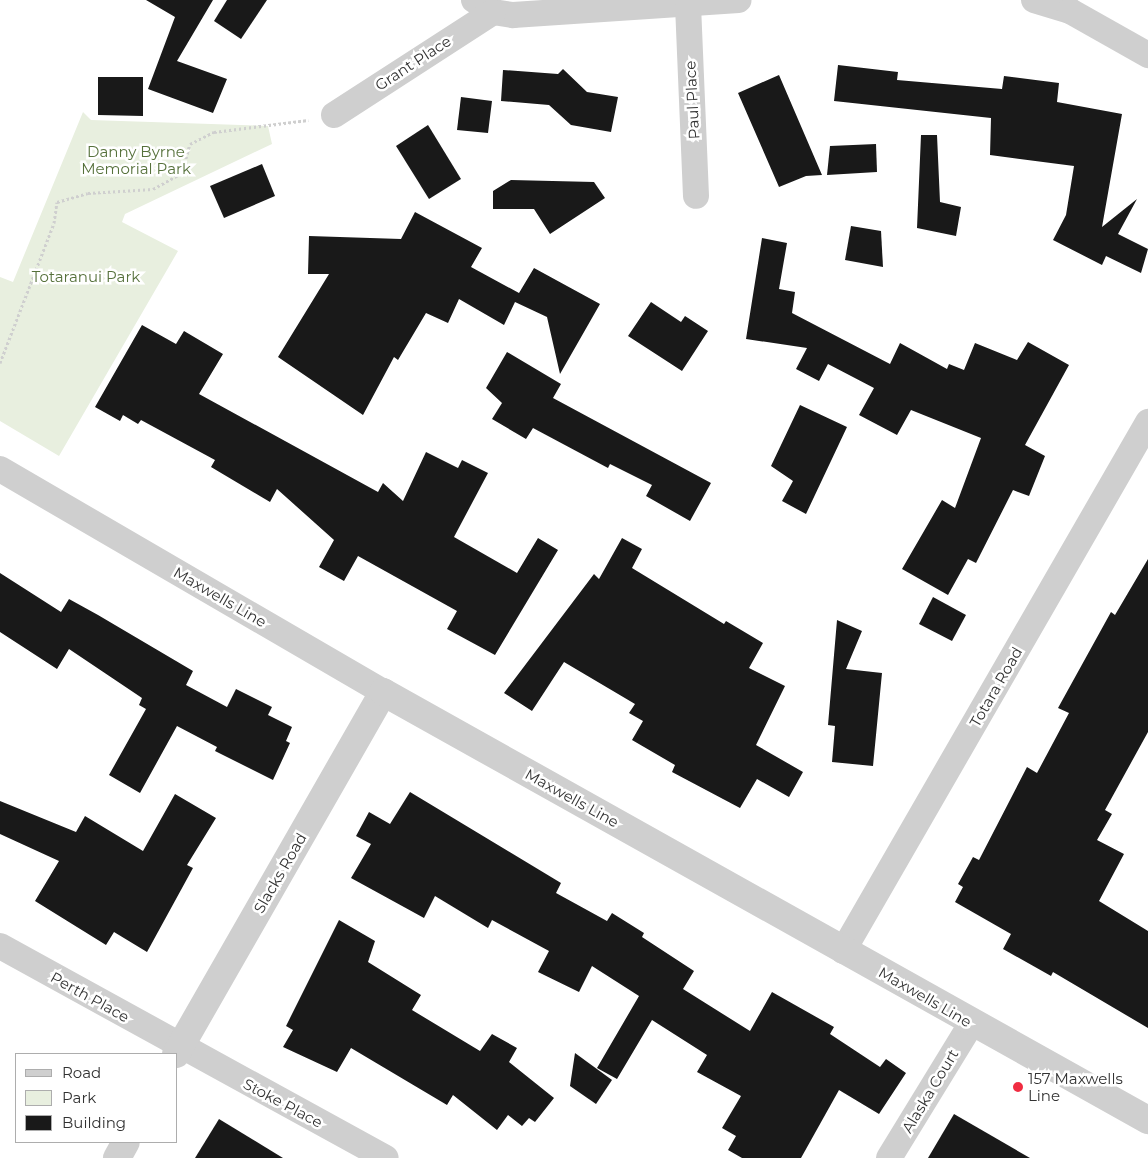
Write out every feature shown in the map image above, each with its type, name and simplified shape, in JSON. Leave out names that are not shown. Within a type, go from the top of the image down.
[{"type":"street","points":[[484,6],[513,15],[688,5],[739,0]]},
{"type":"street","points":[[1034,0],[1070,11],[1148,55]]},
{"type":"street","name":"Paul Place","points":[[688,5],[696,196]]},
{"type":"street","name":"Grant Place","points":[[334,115],[484,6]]},
{"type":"street","name":"Totara Road","points":[[843,951],[1148,422]]},
{"type":"street","name":"Maxwells Line","points":[[0,470],[383,692],[971,1024],[1148,1120]]},
{"type":"street","name":"Slacks Road","points":[[178,1051],[383,692]]},
{"type":"street","name":"Perth Place","points":[[0,946],[178,1051]]},
{"type":"street","name":"Alaska Court","points":[[889,1158],[971,1024]]},
{"type":"street","name":"Stoke Place","points":[[178,1051],[386,1158]]},
{"type":"street","points":[[117,1158],[125,1143]]},
{"type":"path","points":[[0,363],[54,223],[57,202],[88,193],[159,186],[182,173],[190,144],[214,132],[334,115]]},
{"type":"green space","name":"Totaranui Park","points":[[83,112],[91,120],[268,126],[272,144],[125,214],[122,222],[178,251],[59,456],[0,421],[0,277],[13,282]]},
{"type":"building","points":[[146,0],[213,0],[177,61],[227,79],[213,113],[148,89],[175,17]]},
{"type":"building","points":[[227,0],[267,0],[241,39],[214,21]]},
{"type":"building","points":[[838,65],[898,72],[897,80],[1002,89],[1004,76],[1059,83],[1057,102],[1122,114],[1102,227],[1137,199],[1118,234],[1148,249],[1141,273],[1106,256],[1102,265],[1053,240],[1066,215],[1074,166],[990,155],[991,118],[834,101]]},
{"type":"building","points":[[563,69],[587,92],[618,97],[611,132],[571,125],[549,105],[501,101],[503,70],[558,74]]},
{"type":"building","points":[[779,75],[822,175],[806,176],[779,187],[738,93]]},
{"type":"building","points":[[98,77],[143,77],[143,116],[98,115]]},
{"type":"building","points":[[461,97],[492,101],[488,133],[457,130]]},
{"type":"building","points":[[428,125],[461,179],[429,199],[396,146]]},
{"type":"building","points":[[921,135],[937,135],[940,202],[961,207],[956,236],[917,228]]},
{"type":"building","points":[[876,144],[877,172],[827,175],[830,146]]},
{"type":"building","points":[[262,164],[275,196],[224,218],[210,186]]},
{"type":"building","points":[[511,180],[594,182],[605,198],[550,234],[534,209],[493,209],[493,191]]},
{"type":"building","points":[[415,212],[482,248],[471,267],[519,293],[534,268],[600,304],[560,374],[547,317],[515,302],[504,325],[459,299],[448,323],[426,313],[398,360],[394,357],[363,415],[278,357],[329,274],[308,274],[309,236],[401,239]]},
{"type":"building","points":[[851,226],[881,231],[883,267],[845,260]]},
{"type":"building","points":[[762,238],[787,243],[779,289],[795,292],[792,313],[890,364],[900,343],[947,369],[949,364],[964,370],[975,343],[1017,360],[1028,342],[1069,365],[1025,445],[1045,456],[1029,496],[1013,490],[976,563],[968,559],[948,595],[902,569],[942,500],[955,508],[981,438],[911,410],[897,435],[859,415],[874,388],[828,364],[819,381],[796,369],[807,348],[746,339]]},
{"type":"building","points":[[651,302],[681,322],[685,316],[708,331],[682,371],[628,336]]},
{"type":"building","points":[[142,325],[176,344],[184,331],[223,354],[199,394],[378,492],[383,483],[403,501],[426,452],[458,468],[462,460],[488,473],[454,537],[517,573],[538,538],[558,550],[495,655],[447,629],[457,611],[358,556],[344,581],[319,567],[334,540],[277,489],[270,502],[211,467],[215,460],[141,420],[138,424],[123,415],[120,421],[95,407]]},
{"type":"building","points":[[507,352],[561,384],[553,398],[711,483],[690,521],[646,496],[652,485],[610,464],[608,468],[533,428],[526,439],[492,419],[502,403],[486,388]]},
{"type":"building","points":[[800,405],[847,427],[806,514],[782,501],[793,481],[771,466]]},
{"type":"building","points":[[622,538],[642,549],[632,568],[724,624],[726,621],[763,643],[749,668],[785,686],[756,745],[803,772],[789,797],[757,779],[740,808],[672,772],[675,765],[632,740],[643,721],[629,713],[635,704],[564,662],[532,711],[504,693],[594,574],[599,579]]},
{"type":"building","points":[[1148,559],[1148,732],[1105,810],[1112,814],[1097,840],[1124,854],[1099,901],[1148,931],[1148,1028],[1053,972],[1051,976],[1003,949],[1011,934],[955,902],[963,887],[958,884],[973,857],[979,860],[1027,767],[1037,773],[1069,713],[1058,708],[1111,612],[1115,615]]},
{"type":"building","points":[[0,573],[61,612],[69,599],[193,671],[186,685],[227,707],[236,689],[272,707],[268,715],[292,727],[286,741],[290,743],[273,780],[215,751],[217,747],[177,726],[140,793],[109,775],[146,709],[139,705],[142,698],[69,649],[57,669],[0,632]]},
{"type":"building","points":[[933,597],[966,615],[952,641],[919,624]]},
{"type":"building","points":[[837,620],[862,631],[846,669],[882,673],[873,766],[832,762],[835,726],[828,725]]},
{"type":"building","points":[[410,792],[561,883],[556,893],[607,921],[612,913],[644,933],[642,937],[694,971],[683,989],[750,1031],[772,992],[834,1027],[830,1034],[880,1067],[886,1059],[906,1073],[879,1114],[839,1090],[801,1158],[742,1158],[728,1150],[736,1136],[722,1128],[741,1096],[697,1072],[707,1055],[652,1020],[617,1079],[597,1068],[639,996],[592,966],[579,992],[538,972],[549,951],[492,920],[488,928],[435,896],[424,918],[351,878],[371,844],[356,836],[369,812],[390,824]]},
{"type":"building","points":[[175,794],[216,818],[187,865],[193,868],[147,952],[114,932],[106,945],[35,901],[59,861],[0,834],[0,801],[76,832],[85,816],[143,851]]},
{"type":"building","points":[[339,920],[375,941],[368,962],[421,995],[412,1010],[480,1051],[492,1034],[517,1048],[509,1062],[554,1098],[535,1122],[529,1118],[522,1126],[508,1115],[497,1130],[453,1095],[447,1105],[351,1048],[337,1072],[283,1047],[293,1030],[286,1026]]},
{"type":"building","points":[[575,1053],[612,1080],[596,1104],[570,1086]]},
{"type":"building","points":[[954,1114],[1030,1158],[928,1158]]},
{"type":"building","points":[[219,1119],[283,1158],[195,1158]]},
{"type":"place","name":"157 Maxwells Line","points":[[1018,1087]]},
{"type":"park label","name":"Danny Byrne Memorial Park","points":[[136,160]]}]
